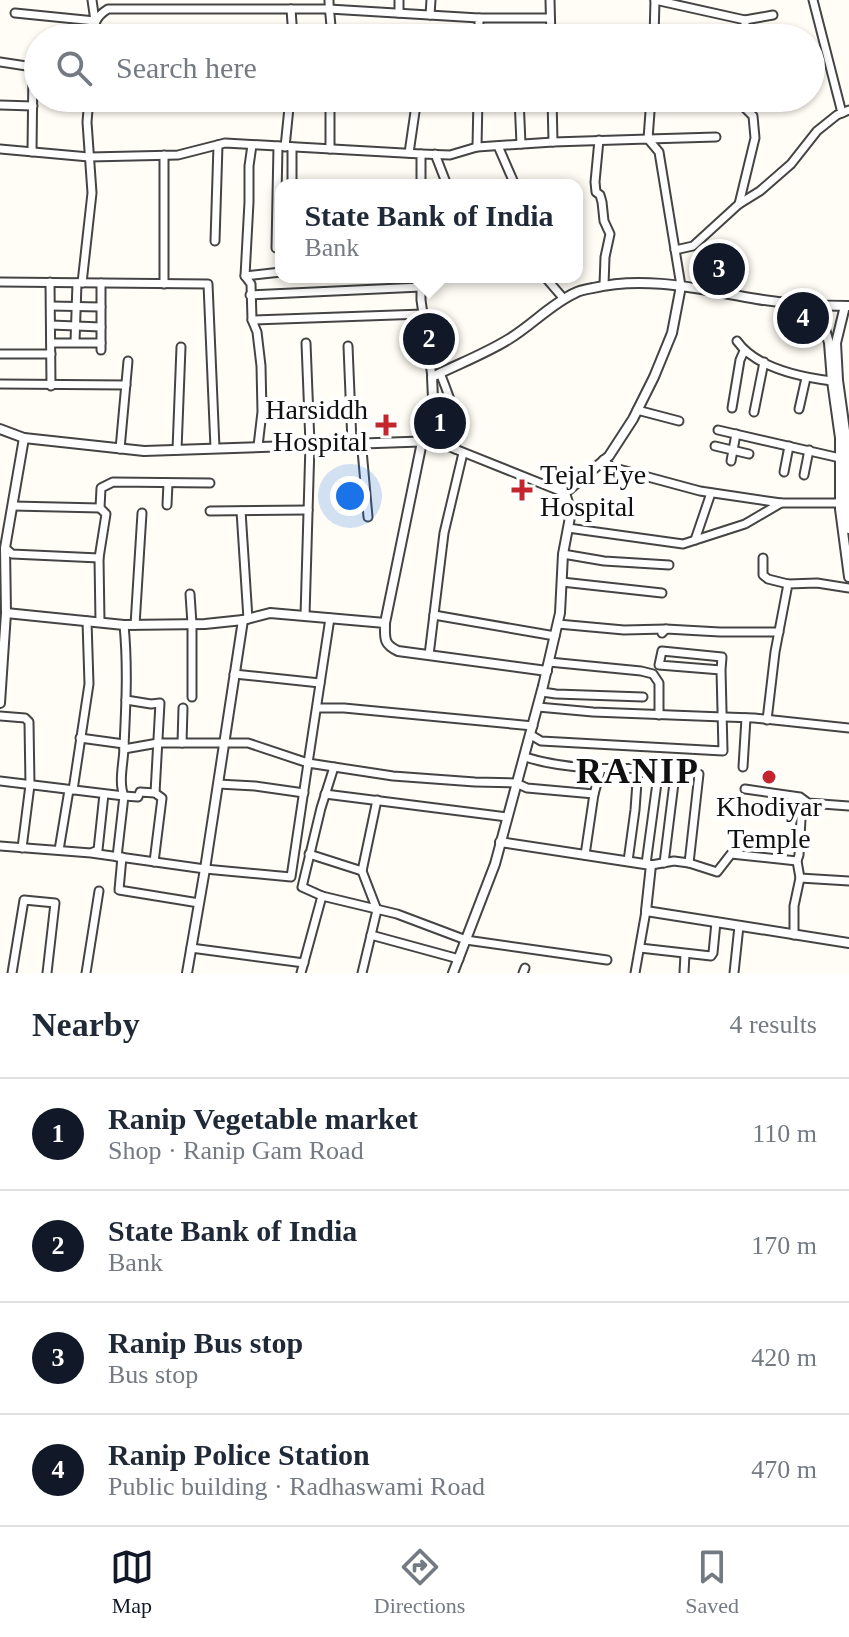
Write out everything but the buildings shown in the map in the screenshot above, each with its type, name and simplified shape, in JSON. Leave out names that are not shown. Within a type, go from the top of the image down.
[{"type":"street","points":[[92,0],[95,24]]},
{"type":"street","points":[[366,11],[367,0]]},
{"type":"street","points":[[399,0],[399,13]]},
{"type":"street","points":[[430,15],[431,0]]},
{"type":"street","points":[[550,0],[550,24]]},
{"type":"street","points":[[654,24],[655,0],[745,20],[773,15]]},
{"type":"street","points":[[813,0],[820,24]]},
{"type":"street","points":[[95,21],[99,14],[108,9],[329,4],[366,11],[479,18],[550,18]]},
{"type":"street","points":[[329,4],[331,24]]},
{"type":"street","points":[[15,13],[95,21]]},
{"type":"street","points":[[479,18],[479,24]]},
{"type":"street","points":[[675,250],[693,246],[739,204],[760,191],[791,164],[817,131],[845,111],[825,42]]},
{"type":"street","points":[[0,62],[24,66]]},
{"type":"street","points":[[0,105],[24,106]]},
{"type":"street","points":[[32,152],[33,112]]},
{"type":"street","points":[[75,342],[76,306],[92,193],[88,112]]},
{"type":"street","points":[[282,179],[289,112]]},
{"type":"street","points":[[330,112],[330,149]]},
{"type":"street","points":[[409,153],[415,112]]},
{"type":"street","points":[[477,147],[478,112]]},
{"type":"street","points":[[520,112],[521,144]]},
{"type":"street","points":[[552,112],[553,142]]},
{"type":"street","points":[[565,493],[609,456],[637,410],[672,333],[681,286],[659,152],[648,139],[650,112]]},
{"type":"street","points":[[739,204],[755,138],[753,116],[749,112]]},
{"type":"street","points":[[0,149],[89,157],[178,155],[225,143],[450,155],[477,147],[521,144],[716,137]]},
{"type":"street","points":[[599,140],[596,192],[600,195],[604,221],[610,234],[604,285]]},
{"type":"street","points":[[215,241],[218,145]]},
{"type":"street","points":[[252,145],[245,276],[251,284],[252,320],[257,332],[261,366],[262,412],[258,446]]},
{"type":"street","points":[[285,146],[291,179]]},
{"type":"street","points":[[498,146],[512,179]]},
{"type":"street","points":[[421,154],[421,179]]},
{"type":"street","points":[[435,154],[445,179]]},
{"type":"street","points":[[164,155],[164,284]]},
{"type":"street","points":[[245,276],[275,273]]},
{"type":"street","points":[[0,282],[208,284],[215,448]]},
{"type":"street","points":[[50,282],[51,386]]},
{"type":"street","points":[[51,343],[75,342],[101,346],[101,283]]},
{"type":"street","points":[[421,283],[423,314],[436,375],[435,441]]},
{"type":"street","points":[[550,283],[564,299]]},
{"type":"street","points":[[436,375],[511,337],[576,292],[604,285],[643,283],[697,287],[759,299],[847,306],[836,343],[846,438],[849,529]]},
{"type":"street","points":[[250,295],[421,287]]},
{"type":"street","points":[[818,305],[829,343],[840,438],[840,503],[849,577]]},
{"type":"street","points":[[51,306],[101,307]]},
{"type":"street","points":[[252,320],[423,314]]},
{"type":"street","points":[[51,325],[101,327]]},
{"type":"street","points":[[737,341],[744,351],[764,362],[806,378],[832,381]]},
{"type":"street","points":[[305,616],[310,444],[306,343]]},
{"type":"street","points":[[348,346],[355,443],[362,450],[368,517]]},
{"type":"street","points":[[177,450],[181,347]]},
{"type":"street","points":[[732,408],[744,351]]},
{"type":"street","points":[[0,354],[51,354]]},
{"type":"street","points":[[120,449],[128,361]]},
{"type":"street","points":[[754,412],[764,362]]},
{"type":"street","points":[[429,655],[444,533],[459,451],[452,403],[436,375]]},
{"type":"street","points":[[799,409],[806,378]]},
{"type":"street","points":[[0,384],[126,385]]},
{"type":"street","points":[[637,410],[679,421]]},
{"type":"street","points":[[0,429],[24,438],[144,451],[435,441],[565,493]]},
{"type":"street","points":[[718,430],[840,458]]},
{"type":"street","points":[[731,461],[736,434]]},
{"type":"street","points":[[0,697],[6,613],[3,601],[5,548],[24,438]]},
{"type":"street","points":[[422,442],[385,623],[385,641],[390,647],[429,655],[653,674],[659,683],[659,715]]},
{"type":"street","points":[[715,446],[749,454]]},
{"type":"street","points":[[784,472],[789,446]]},
{"type":"street","points":[[804,475],[809,450]]},
{"type":"street","points":[[603,460],[611,467],[711,493],[781,503],[840,503]]},
{"type":"street","points":[[100,508],[101,488],[113,482],[210,483]]},
{"type":"street","points":[[167,505],[168,483]]},
{"type":"street","points":[[453,973],[495,864],[558,624],[563,554],[571,512],[565,493]]},
{"type":"street","points":[[695,540],[711,493]]},
{"type":"street","points":[[568,528],[683,544],[745,524],[781,503]]},
{"type":"street","points":[[13,506],[100,508],[106,514],[99,558],[100,622]]},
{"type":"street","points":[[210,511],[308,510]]},
{"type":"street","points":[[187,973],[245,620],[241,511]]},
{"type":"street","points":[[135,625],[142,513]]},
{"type":"street","points":[[5,548],[12,554],[99,558]]},
{"type":"street","points":[[563,554],[604,561],[669,565]]},
{"type":"street","points":[[763,558],[763,575],[768,579],[788,584],[817,583],[849,588]]},
{"type":"street","points":[[562,582],[662,593]]},
{"type":"street","points":[[767,720],[788,584]]},
{"type":"street","points":[[190,594],[192,697]]},
{"type":"street","points":[[6,613],[124,625],[245,620],[270,613],[385,623]]},
{"type":"street","points":[[434,615],[555,636]]},
{"type":"street","points":[[291,877],[330,618]]},
{"type":"street","points":[[59,850],[89,684],[87,621]]},
{"type":"street","points":[[558,624],[624,630],[779,632]]},
{"type":"street","points":[[124,625],[127,653],[119,890],[199,903]]},
{"type":"street","points":[[317,708],[344,708],[532,731],[541,741],[723,751],[722,657],[662,651],[659,665],[721,670]]},
{"type":"street","points":[[234,674],[320,683]]},
{"type":"street","points":[[542,692],[643,697]]},
{"type":"street","points":[[126,700],[160,703],[155,793]]},
{"type":"street","points":[[538,707],[746,718],[849,728]]},
{"type":"street","points":[[182,743],[183,708]]},
{"type":"street","points":[[0,716],[25,718],[29,722],[30,785],[22,848]]},
{"type":"street","points":[[743,767],[746,718]]},
{"type":"street","points":[[80,738],[124,746],[248,743],[308,763],[393,776],[516,783],[527,788],[594,794]]},
{"type":"street","points":[[525,757],[544,763],[601,769],[676,767],[664,863]]},
{"type":"street","points":[[302,887],[334,767]]},
{"type":"street","points":[[628,861],[638,768]]},
{"type":"street","points":[[635,973],[646,911],[659,768]]},
{"type":"street","points":[[585,855],[601,769]]},
{"type":"street","points":[[689,863],[699,774]]},
{"type":"street","points":[[0,781],[124,796],[138,797],[140,792],[155,793],[162,798],[154,862]]},
{"type":"street","points":[[218,784],[304,793]]},
{"type":"street","points":[[745,789],[800,797],[808,803],[849,806]]},
{"type":"street","points":[[91,853],[98,850],[104,794]]},
{"type":"street","points":[[325,794],[507,817]]},
{"type":"street","points":[[362,973],[377,910],[362,871],[377,800]]},
{"type":"street","points":[[794,935],[794,906],[800,878],[797,861],[801,819],[808,803]]},
{"type":"street","points":[[500,842],[648,864],[689,863],[717,872],[731,854],[797,861]]},
{"type":"street","points":[[0,846],[91,853],[291,877],[302,887],[322,896],[397,914],[466,940],[607,960]]},
{"type":"street","points":[[309,854],[362,871]]},
{"type":"street","points":[[800,878],[849,881]]},
{"type":"street","points":[[86,973],[99,891]]},
{"type":"street","points":[[301,973],[322,896]]},
{"type":"street","points":[[12,973],[24,900],[55,903],[47,973]]},
{"type":"street","points":[[646,911],[849,943]]},
{"type":"street","points":[[640,948],[711,956],[716,922]]},
{"type":"street","points":[[734,973],[739,926]]},
{"type":"street","points":[[371,935],[459,959]]},
{"type":"street","points":[[191,948],[304,963]]},
{"type":"street","points":[[684,973],[685,954]]},
{"type":"place","name":"Ranip Bus stop","points":[[719,269]]},
{"type":"place","name":"Ranip Police Station","points":[[803,318]]},
{"type":"place","name":"State Bank of India","points":[[429,339]]},
{"type":"place","name":"Ranip Vegetable market","points":[[440,423]]},
{"type":"place","name":"Harsiddh Hospital","points":[[386,425]]},
{"type":"place","name":"Tejal Eye Hospital","points":[[522,490]]},
{"type":"place","name":"Khodiyar Temple","points":[[769,777]]},
{"type":"district","name":"RANIP","points":[[638,771]]}]
